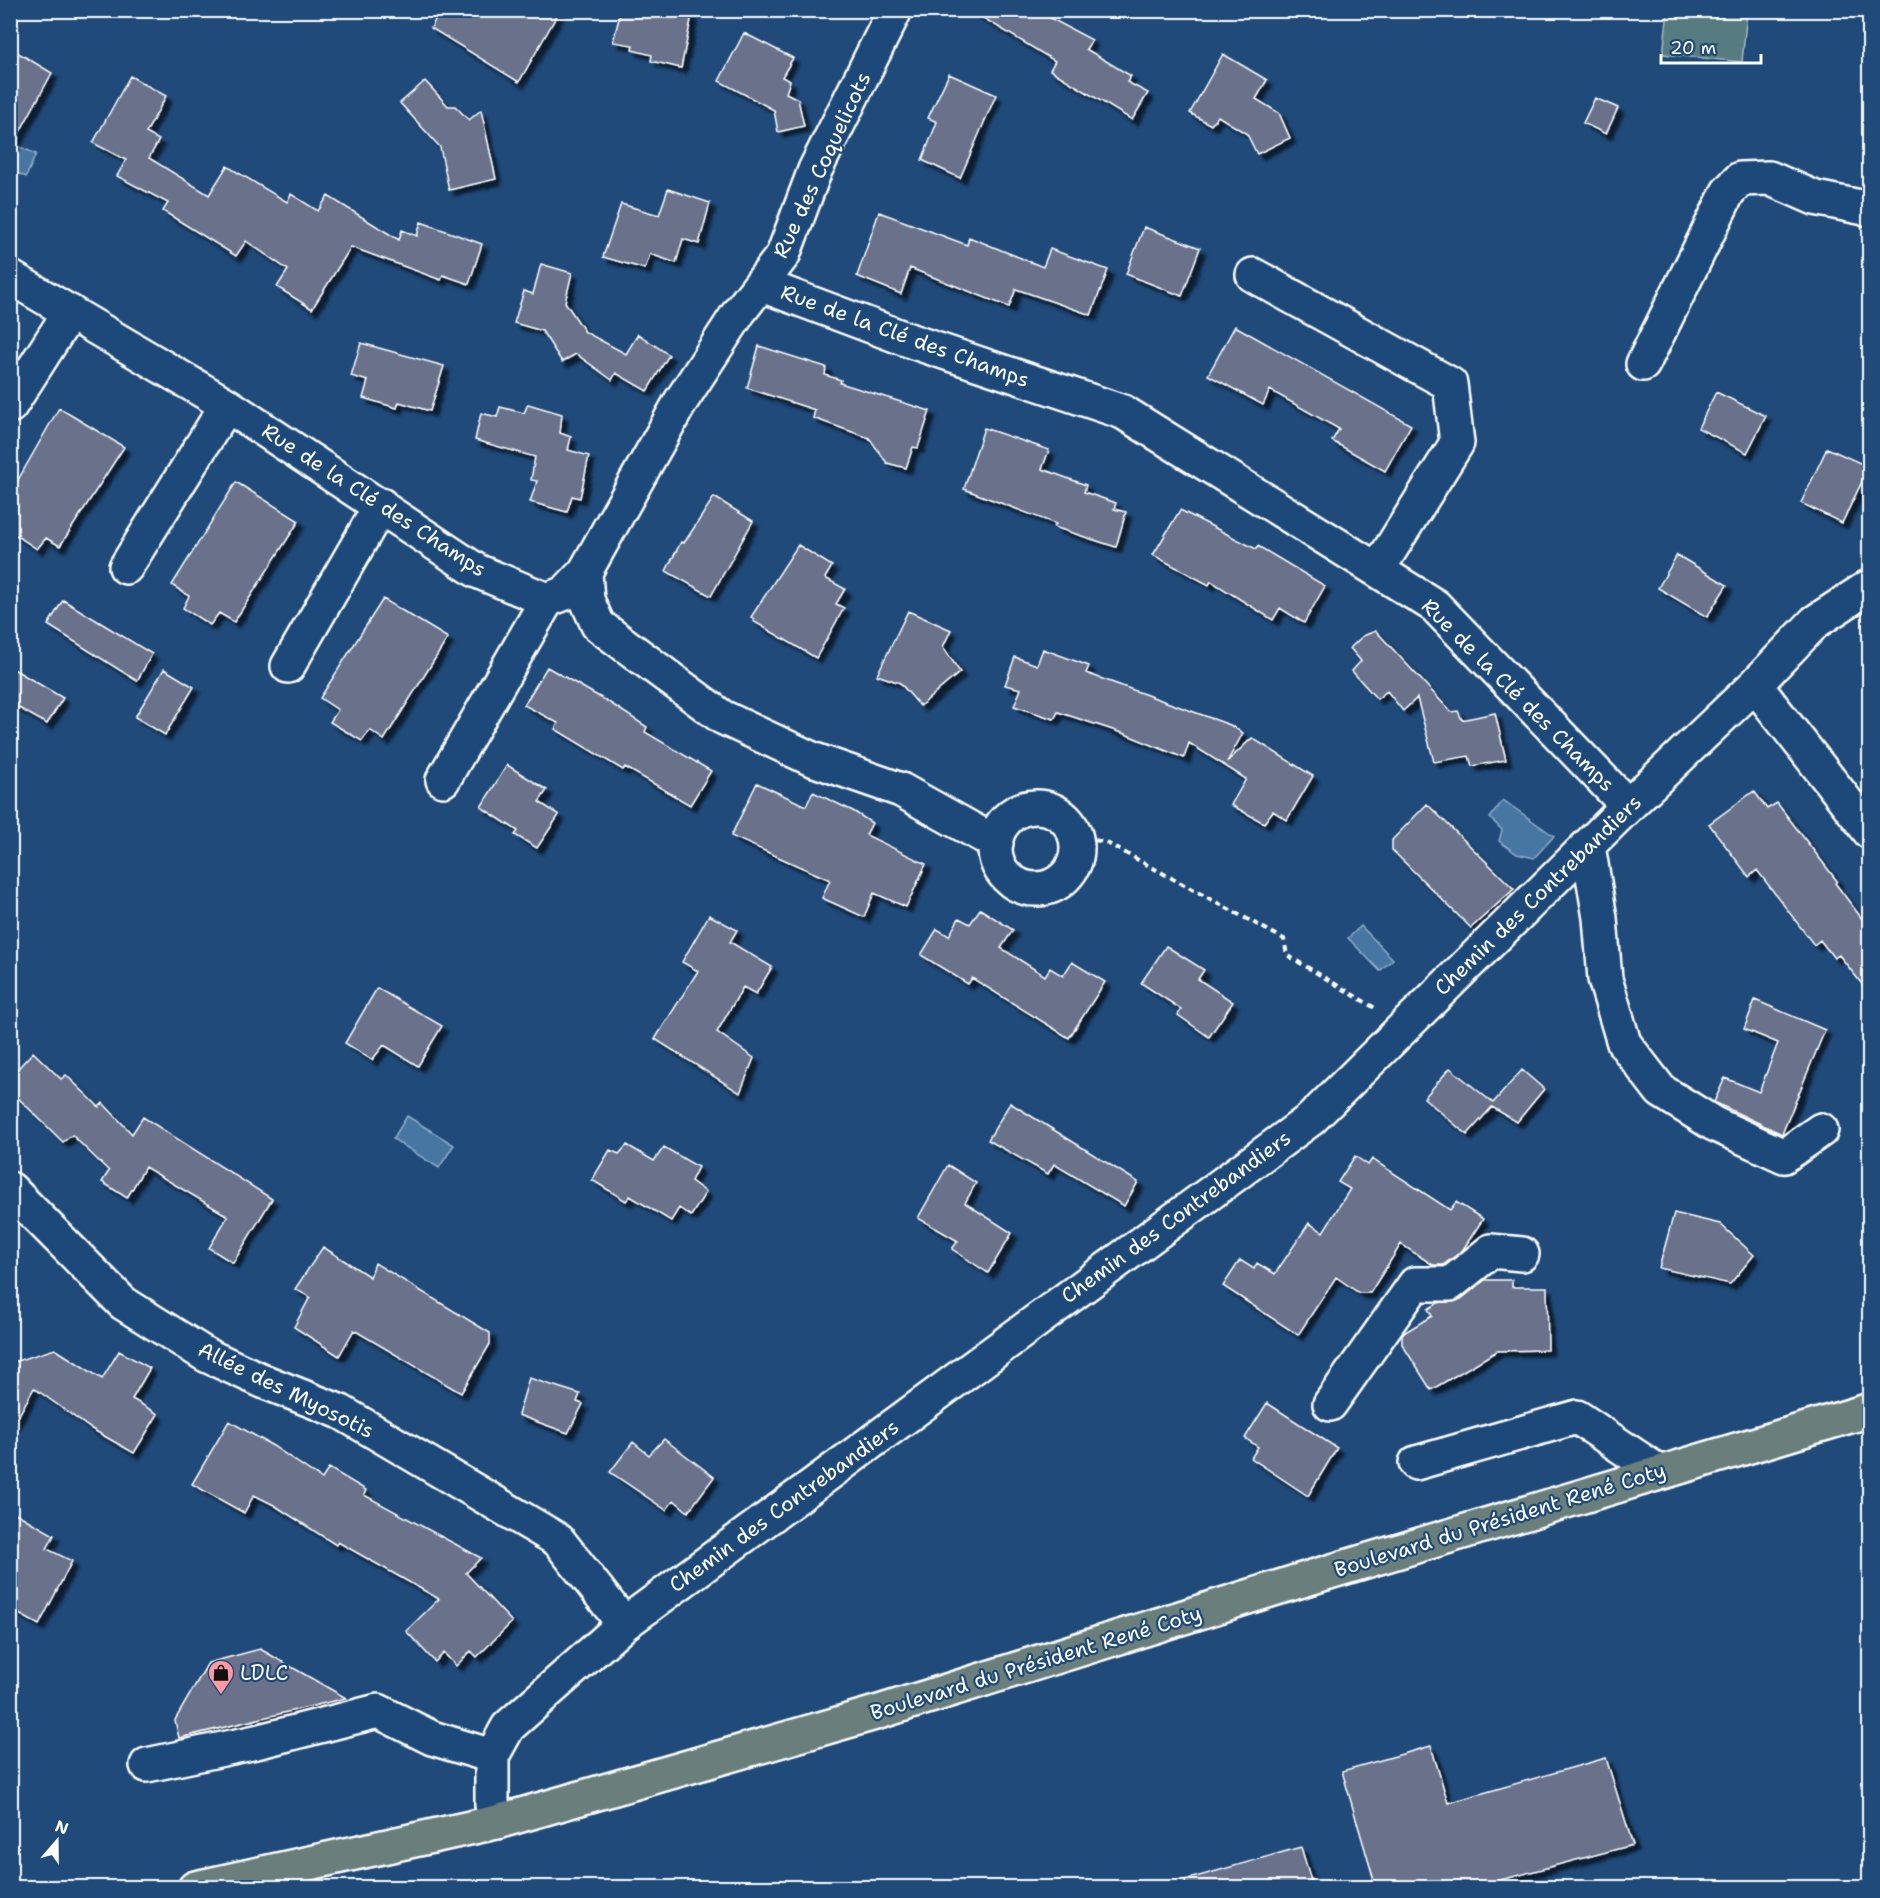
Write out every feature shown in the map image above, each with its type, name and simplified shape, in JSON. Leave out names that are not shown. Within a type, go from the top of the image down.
[{"type":"main road","name":"Boulevard du Président René Coty","points":[[195,1887],[497,1822],[879,1712],[1659,1472],[1869,1410]]},
{"type":"street","name":"Rue des Coquelicots","points":[[762,285],[783,255],[815,170],[895,10]]},
{"type":"street","points":[[1643,364],[1728,192],[1740,179],[1769,178],[1815,198],[1869,209]]},
{"type":"street","points":[[1254,275],[1450,384],[1457,443],[1378,569]]},
{"type":"street","name":"Rue de la Clé des Champs","points":[[10,277],[227,405],[381,505],[477,571],[547,600],[565,593],[585,572],[681,401],[739,312],[762,285],[914,342],[1123,412],[1435,606],[1628,806]]},
{"type":"street","points":[[10,406],[70,312]]},
{"type":"street","points":[[126,567],[227,405]]},
{"type":"street","points":[[288,666],[381,505]]},
{"type":"street","points":[[585,572],[587,600],[598,625],[722,717],[812,759],[901,790],[996,843]]},
{"type":"street","name":"Chemin des Contrebandiers","points":[[497,1822],[492,1805],[492,1756],[508,1727],[624,1624],[1311,1119],[1628,806],[1755,685],[1815,622],[1869,586]]},
{"type":"street","points":[[443,780],[547,600]]},
{"type":"street","points":[[1755,685],[1869,832]]},
{"type":"street","points":[[1032,807],[1057,812],[1067,821],[1075,835],[1077,851],[1069,873],[1049,887],[1026,888],[1008,878],[997,862],[996,843],[1000,827],[1007,818],[1019,810],[1032,807]]},
{"type":"street","points":[[1588,846],[1600,918],[1605,979],[1624,1042],[1661,1091],[1714,1124],[1784,1156],[1821,1130]]},
{"type":"street","name":"Allée des Myosotis","points":[[10,1189],[123,1303],[206,1354],[265,1382],[340,1412],[558,1540],[624,1624]]},
{"type":"street","points":[[1330,1404],[1414,1284],[1450,1284],[1491,1251],[1522,1254]]},
{"type":"street","points":[[1416,1463],[1577,1417],[1659,1472]]},
{"type":"street","points":[[147,1765],[256,1742],[378,1711],[432,1738],[492,1756]]},
{"type":"path","points":[[1075,835],[1107,843],[1284,939],[1287,955],[1405,1026]]},
{"type":"green space","points":[[1668,11],[1747,11],[1742,62],[1663,54]]},
{"type":"water","points":[[11,143],[36,154],[26,177],[11,170]]},
{"type":"water","points":[[1503,800],[1554,836],[1534,858],[1517,854],[1499,841],[1502,830],[1490,818]]},
{"type":"water","points":[[1361,926],[1393,959],[1380,971],[1348,938]]},
{"type":"water","points":[[407,1116],[454,1145],[439,1168],[393,1139]]},
{"type":"building","points":[[440,10],[560,10],[519,82],[431,28]]},
{"type":"building","points":[[621,10],[672,10],[692,15],[681,68],[651,61],[652,55],[632,50],[633,45],[613,42]]},
{"type":"building","points":[[970,10],[1035,10],[1092,40],[1086,49],[1131,76],[1127,82],[1148,93],[1132,120],[1050,70],[1055,61]]},
{"type":"building","points":[[744,33],[793,58],[782,77],[790,81],[786,93],[798,99],[804,126],[778,132],[774,110],[719,81]]},
{"type":"building","points":[[10,48],[52,73],[10,150]]},
{"type":"building","points":[[1223,54],[1267,80],[1256,99],[1279,113],[1290,138],[1257,154],[1247,134],[1218,116],[1211,125],[1190,113]]},
{"type":"building","points":[[949,74],[996,95],[960,178],[922,160],[937,122],[928,118]]},
{"type":"building","points":[[130,76],[166,96],[146,133],[159,140],[149,158],[209,195],[227,166],[287,202],[291,194],[318,211],[328,196],[399,240],[402,230],[417,236],[421,222],[482,244],[469,284],[443,275],[441,280],[351,247],[312,309],[277,287],[288,270],[246,241],[236,256],[163,211],[168,203],[117,176],[126,160],[93,143]]},
{"type":"building","points":[[425,81],[448,106],[455,106],[469,120],[481,110],[496,179],[449,190],[440,147],[400,103]]},
{"type":"building","points":[[1595,98],[1618,108],[1606,134],[1583,123]]},
{"type":"building","points":[[668,189],[710,203],[699,244],[683,239],[676,263],[650,254],[645,269],[603,257],[621,204],[659,215]]},
{"type":"building","points":[[879,212],[967,245],[969,237],[1043,267],[1050,249],[1108,270],[1091,315],[1016,289],[1009,307],[910,268],[901,294],[857,276]]},
{"type":"building","points":[[1144,227],[1200,248],[1182,296],[1126,274]]},
{"type":"building","points":[[541,264],[572,273],[565,302],[585,332],[626,354],[638,334],[669,355],[647,391],[616,373],[612,380],[576,354],[562,362],[542,331],[514,323],[524,291],[533,294]]},
{"type":"building","points":[[1235,326],[1411,425],[1385,471],[1332,441],[1339,429],[1270,390],[1263,405],[1208,375]]},
{"type":"building","points":[[361,343],[444,366],[430,411],[399,402],[397,408],[363,398],[368,381],[351,376]]},
{"type":"building","points":[[759,346],[826,367],[825,375],[841,380],[840,383],[930,411],[918,448],[913,447],[906,468],[887,463],[869,438],[813,418],[815,410],[747,388]]},
{"type":"building","points":[[1716,392],[1766,416],[1747,453],[1698,428]]},
{"type":"building","points":[[528,404],[562,414],[560,433],[571,437],[568,450],[589,456],[580,498],[572,496],[567,512],[530,502],[537,481],[531,480],[535,457],[475,440],[481,413],[497,417],[500,407],[524,413]]},
{"type":"building","points":[[59,408],[124,447],[60,546],[46,538],[37,549],[10,531],[10,494]]},
{"type":"building","points":[[984,428],[1049,450],[1042,469],[1086,485],[1084,492],[1116,503],[1114,509],[1126,512],[1116,547],[1054,527],[1056,524],[964,489]]},
{"type":"building","points":[[1827,448],[1869,467],[1842,523],[1801,503]]},
{"type":"building","points":[[236,482],[299,521],[234,622],[219,613],[210,625],[183,608],[189,596],[172,585]]},
{"type":"building","points":[[714,497],[753,521],[711,596],[666,571],[681,542],[684,543]]},
{"type":"building","points":[[1180,510],[1256,549],[1258,546],[1325,586],[1304,623],[1280,608],[1273,620],[1211,581],[1209,585],[1153,555]]},
{"type":"building","points":[[798,545],[832,566],[825,578],[845,589],[836,604],[844,608],[816,658],[753,621],[751,617]]},
{"type":"building","points":[[1677,555],[1727,585],[1707,617],[1658,588]]},
{"type":"building","points":[[383,599],[448,638],[384,740],[370,730],[362,741],[330,722],[338,710],[320,698]]},
{"type":"building","points":[[63,600],[152,654],[137,681],[48,625]]},
{"type":"building","points":[[908,611],[951,630],[943,647],[960,672],[920,706],[900,683],[877,675]]},
{"type":"building","points":[[1376,631],[1451,712],[1458,711],[1462,720],[1495,713],[1506,760],[1472,766],[1469,756],[1434,762],[1417,698],[1403,711],[1387,691],[1377,699],[1352,671],[1361,661],[1350,648],[1363,636]]},
{"type":"building","points":[[1043,649],[1089,666],[1086,673],[1230,725],[1243,733],[1227,762],[1252,738],[1313,776],[1287,820],[1273,811],[1264,823],[1231,805],[1246,779],[1189,743],[1184,758],[1125,734],[1058,712],[1054,719],[1014,706],[1021,689],[1005,685],[1015,657],[1037,665]]},
{"type":"building","points":[[10,667],[63,698],[47,724],[10,703]]},
{"type":"building","points":[[547,667],[610,703],[647,727],[645,732],[711,771],[690,805],[625,767],[623,770],[555,729],[558,723],[524,705]]},
{"type":"building","points":[[164,669],[194,687],[165,735],[135,717]]},
{"type":"building","points":[[507,765],[547,790],[539,802],[559,815],[537,848],[515,835],[518,831],[481,807]]},
{"type":"building","points":[[757,783],[806,806],[813,792],[853,811],[872,823],[866,835],[926,864],[906,907],[874,893],[864,917],[822,898],[830,880],[731,836]]},
{"type":"building","points":[[1754,791],[1767,809],[1777,803],[1837,881],[1835,883],[1869,928],[1869,993],[1839,955],[1834,958],[1820,940],[1814,945],[1757,870],[1749,877],[1709,824]]},
{"type":"building","points":[[1427,804],[1514,889],[1471,928],[1392,850],[1392,840]]},
{"type":"building","points":[[980,909],[1013,930],[1001,948],[1045,976],[1050,968],[1063,976],[1072,962],[1105,982],[1069,1038],[972,978],[968,984],[921,955],[937,929],[949,936],[959,918],[970,924]]},
{"type":"building","points":[[709,915],[737,930],[730,942],[772,967],[756,994],[743,987],[717,1032],[754,1058],[740,1093],[655,1039],[698,971],[682,962]]},
{"type":"building","points":[[1166,946],[1204,970],[1198,979],[1233,1002],[1209,1037],[1178,1015],[1181,1009],[1141,983]]},
{"type":"building","points":[[377,988],[442,1026],[418,1066],[384,1045],[372,1060],[345,1043]]},
{"type":"building","points":[[1755,1000],[1825,1030],[1782,1134],[1714,1102],[1725,1078],[1759,1092],[1778,1043],[1744,1029]]},
{"type":"building","points":[[33,1052],[61,1079],[66,1075],[99,1107],[103,1103],[132,1134],[143,1117],[272,1199],[233,1263],[209,1248],[228,1216],[145,1167],[127,1198],[102,1182],[109,1171],[72,1135],[63,1142],[10,1090],[10,1077]]},
{"type":"building","points":[[1450,1068],[1493,1103],[1522,1070],[1544,1089],[1517,1122],[1492,1107],[1467,1135],[1424,1098]]},
{"type":"building","points":[[1010,1103],[1138,1182],[1124,1206],[1054,1164],[1048,1174],[988,1140]]},
{"type":"building","points":[[627,1145],[654,1161],[664,1147],[698,1167],[691,1181],[706,1192],[691,1216],[679,1208],[671,1221],[630,1196],[626,1201],[592,1180],[610,1150],[619,1154]]},
{"type":"building","points":[[1355,1156],[1368,1165],[1372,1159],[1450,1210],[1456,1202],[1483,1219],[1462,1251],[1443,1265],[1433,1265],[1401,1244],[1370,1293],[1359,1293],[1336,1277],[1298,1335],[1223,1286],[1240,1260],[1254,1269],[1257,1263],[1275,1274],[1309,1223],[1323,1232],[1350,1189],[1338,1182]]},
{"type":"building","points":[[948,1165],[976,1183],[965,1203],[1012,1233],[988,1273],[952,1249],[958,1241],[918,1218]]},
{"type":"building","points":[[1674,1213],[1720,1224],[1754,1255],[1730,1284],[1659,1268]]},
{"type":"building","points":[[323,1247],[370,1277],[375,1263],[490,1333],[490,1344],[461,1393],[354,1330],[339,1356],[294,1327],[310,1297],[295,1289]]},
{"type":"building","points":[[1485,1280],[1512,1280],[1512,1287],[1547,1287],[1548,1350],[1497,1351],[1431,1390],[1402,1344],[1402,1334],[1432,1316],[1428,1309],[1438,1303],[1461,1299]]},
{"type":"building","points":[[55,1349],[102,1379],[119,1351],[150,1368],[132,1399],[158,1414],[134,1453],[90,1428],[34,1388],[10,1431],[10,1363]]},
{"type":"building","points":[[529,1378],[580,1394],[577,1402],[583,1404],[568,1433],[518,1415]]},
{"type":"building","points":[[1267,1403],[1337,1448],[1308,1496],[1251,1458],[1258,1447],[1245,1438]]},
{"type":"building","points":[[229,1421],[273,1446],[322,1479],[329,1468],[366,1490],[364,1495],[481,1558],[466,1573],[512,1622],[477,1657],[471,1651],[456,1666],[444,1653],[435,1662],[406,1631],[439,1599],[338,1542],[336,1545],[274,1505],[254,1495],[244,1513],[192,1484]]},
{"type":"building","points":[[664,1439],[714,1477],[688,1512],[674,1500],[666,1510],[610,1472],[633,1442],[649,1455]]},
{"type":"building","points":[[10,1510],[54,1535],[47,1549],[72,1561],[39,1625],[10,1609]]},
{"type":"building","points":[[260,1649],[346,1698],[179,1738],[175,1720],[208,1663]]},
{"type":"building","points":[[1431,1746],[1448,1803],[1606,1758],[1633,1845],[1474,1887],[1376,1887],[1342,1771]]},
{"type":"building","points":[[1301,1847],[1313,1887],[1186,1887],[1185,1880]]},
{"type":"place","name":"LDLC","points":[[221,1696]]}]
